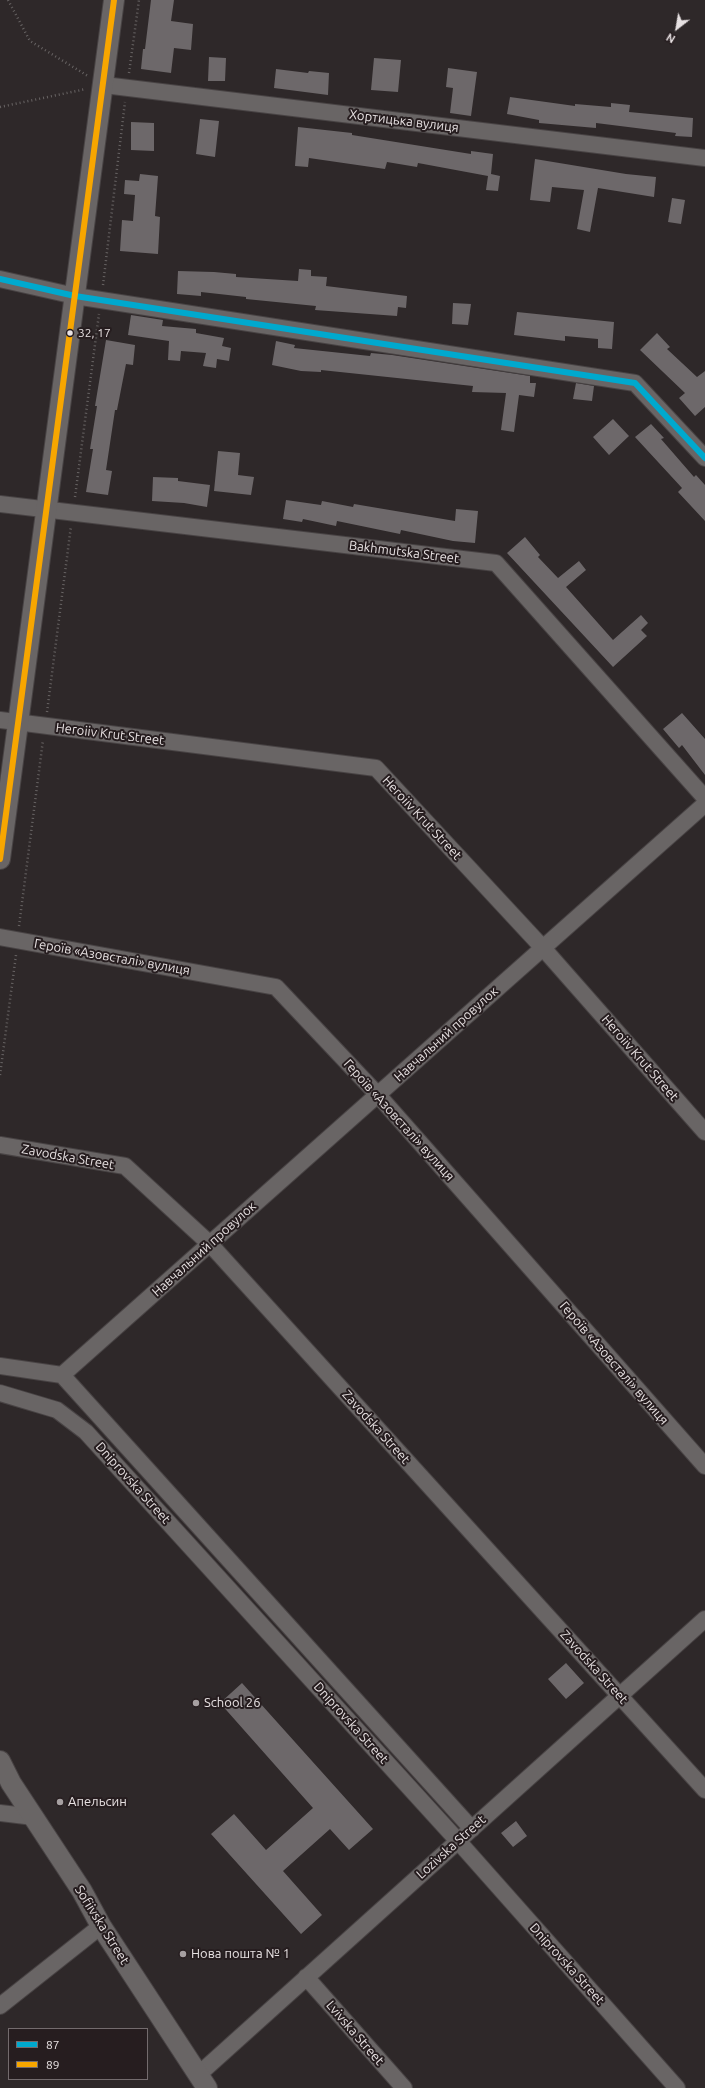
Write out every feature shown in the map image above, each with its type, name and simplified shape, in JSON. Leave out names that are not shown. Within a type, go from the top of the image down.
[{"type":"street","points":[[0,859],[9,721],[47,510],[114,0]]},
{"type":"street","name":"Хортицька вулиця","points":[[104,85],[705,158]]},
{"type":"street","points":[[0,279],[75,296],[635,383],[705,458]]},
{"type":"street","name":"Bakhmutska Street","points":[[0,504],[496,563],[705,798]]},
{"type":"street","name":"Heroiiv Krut Street","points":[[9,721],[376,768],[544,948],[705,1132]]},
{"type":"street","name":"Навчальний провулок","points":[[62,1375],[705,804]]},
{"type":"street","name":"Героїв «Азовсталі» вулиця","points":[[0,937],[276,987],[378,1095],[705,1466]]},
{"type":"street","name":"Zavodska Street","points":[[0,1145],[125,1166],[210,1244],[705,1790]]},
{"type":"street","points":[[0,1366],[62,1375]]},
{"type":"street","name":"Dniprovska Street","points":[[62,1375],[472,1829]]},
{"type":"street","name":"Dniprovska Street","points":[[0,1393],[57,1410],[86,1432],[458,1841],[677,2088]]},
{"type":"street","name":"Lozivska Street","points":[[202,2081],[306,1977],[705,1619]]},
{"type":"street","name":"Sofiivska Street","points":[[0,1761],[11,1783],[82,1891],[101,1926],[202,2081]]},
{"type":"street","points":[[0,1813],[34,1817]]},
{"type":"street","points":[[0,2006],[101,1926]]},
{"type":"street","name":"Lvivska Street","points":[[306,1977],[404,2088]]},
{"type":"path","points":[[8,0],[30,41],[104,85]]},
{"type":"path","points":[[0,1075],[101,300],[138,0]]},
{"type":"path","points":[[0,107],[104,85]]},
{"type":"building","points":[[151,0],[174,0],[171,21],[193,24],[191,50],[174,48],[171,73],[141,69]]},
{"type":"building","points":[[209,57],[226,58],[225,81],[208,81]]},
{"type":"building","points":[[374,58],[401,60],[398,92],[371,90]]},
{"type":"building","points":[[448,68],[477,72],[471,116],[450,113],[453,88],[446,87]]},
{"type":"building","points":[[276,69],[308,73],[309,71],[329,73],[328,95],[274,88]]},
{"type":"building","points":[[510,97],[575,106],[575,104],[611,107],[611,103],[630,105],[629,112],[693,118],[692,137],[675,136],[676,133],[596,123],[596,128],[539,123],[539,120],[507,114]]},
{"type":"building","points":[[200,119],[219,121],[215,157],[196,154]]},
{"type":"building","points":[[131,122],[154,123],[154,151],[131,150]]},
{"type":"building","points":[[298,127],[352,133],[352,135],[471,154],[471,151],[493,154],[491,174],[500,176],[498,191],[486,190],[488,176],[418,163],[417,167],[387,162],[385,169],[309,158],[308,167],[295,166]]},
{"type":"building","points":[[535,159],[626,174],[656,177],[654,197],[598,188],[590,232],[577,229],[584,190],[552,187],[550,202],[530,200]]},
{"type":"building","points":[[140,174],[158,176],[155,216],[160,217],[158,254],[120,251],[122,220],[133,221],[135,195],[124,194],[125,180],[139,181]]},
{"type":"building","points":[[672,198],[685,200],[681,224],[668,222]]},
{"type":"building","points":[[299,269],[311,270],[311,276],[327,277],[326,286],[407,296],[406,308],[398,307],[397,316],[315,310],[316,306],[246,299],[246,297],[201,292],[201,296],[177,294],[178,271],[214,272],[236,274],[236,277],[298,281]]},
{"type":"building","points":[[453,303],[471,304],[468,325],[452,324]]},
{"type":"building","points":[[517,312],[614,322],[612,349],[598,348],[598,339],[565,336],[565,341],[514,335]]},
{"type":"building","points":[[131,315],[163,320],[162,326],[196,329],[196,333],[224,338],[222,346],[231,348],[229,361],[217,359],[216,368],[203,366],[206,353],[181,351],[180,361],[168,360],[169,341],[128,335]]},
{"type":"building","points":[[657,333],[670,347],[667,349],[697,377],[705,371],[705,407],[695,416],[679,398],[685,393],[640,350]]},
{"type":"building","points":[[106,340],[135,345],[133,365],[126,364],[117,410],[115,410],[106,470],[112,471],[108,495],[86,492],[93,449],[90,449],[97,406],[95,406]]},
{"type":"building","points":[[276,341],[295,345],[294,348],[370,356],[371,353],[392,355],[530,376],[530,383],[536,383],[534,397],[519,395],[514,432],[501,430],[506,393],[472,392],[473,386],[321,370],[321,372],[301,371],[272,365]]},
{"type":"building","points":[[576,383],[594,386],[592,401],[573,399]]},
{"type":"building","points":[[613,419],[629,436],[609,455],[593,437]]},
{"type":"building","points":[[651,424],[664,438],[661,439],[694,477],[696,475],[705,485],[705,521],[678,492],[682,488],[635,437]]},
{"type":"building","points":[[218,451],[240,453],[238,475],[254,477],[251,495],[214,491]]},
{"type":"building","points":[[153,477],[178,478],[178,481],[210,485],[207,507],[184,503],[152,501]]},
{"type":"building","points":[[286,500],[321,505],[322,501],[353,507],[354,504],[455,521],[456,509],[478,511],[475,543],[453,541],[401,530],[400,534],[337,521],[336,526],[303,519],[302,522],[283,519]]},
{"type":"building","points":[[525,537],[540,555],[538,557],[558,578],[579,561],[586,570],[566,587],[613,640],[641,615],[648,623],[641,630],[647,636],[613,667],[507,553]]},
{"type":"building","points":[[682,713],[705,739],[705,775],[682,745],[679,748],[663,729]]},
{"type":"building","points":[[566,1663],[584,1683],[566,1699],[548,1679]]},
{"type":"building","points":[[242,1683],[373,1829],[349,1850],[330,1829],[283,1871],[322,1915],[301,1934],[211,1834],[234,1814],[266,1850],[313,1808],[220,1703]]},
{"type":"building","points":[[516,1821],[527,1836],[513,1847],[501,1833]]},
{"type":"transit line","name":"89","points":[[0,859],[114,0]]},
{"type":"transit line","name":"87","points":[[0,279],[75,296],[635,383],[705,458]]},
{"type":"place","name":"32, 17","points":[[70,333]]},
{"type":"place","name":"School 26","points":[[196,1703]]},
{"type":"place","name":"Апельсин","points":[[60,1802]]},
{"type":"place","name":"Нова пошта № 1","points":[[183,1954]]}]
